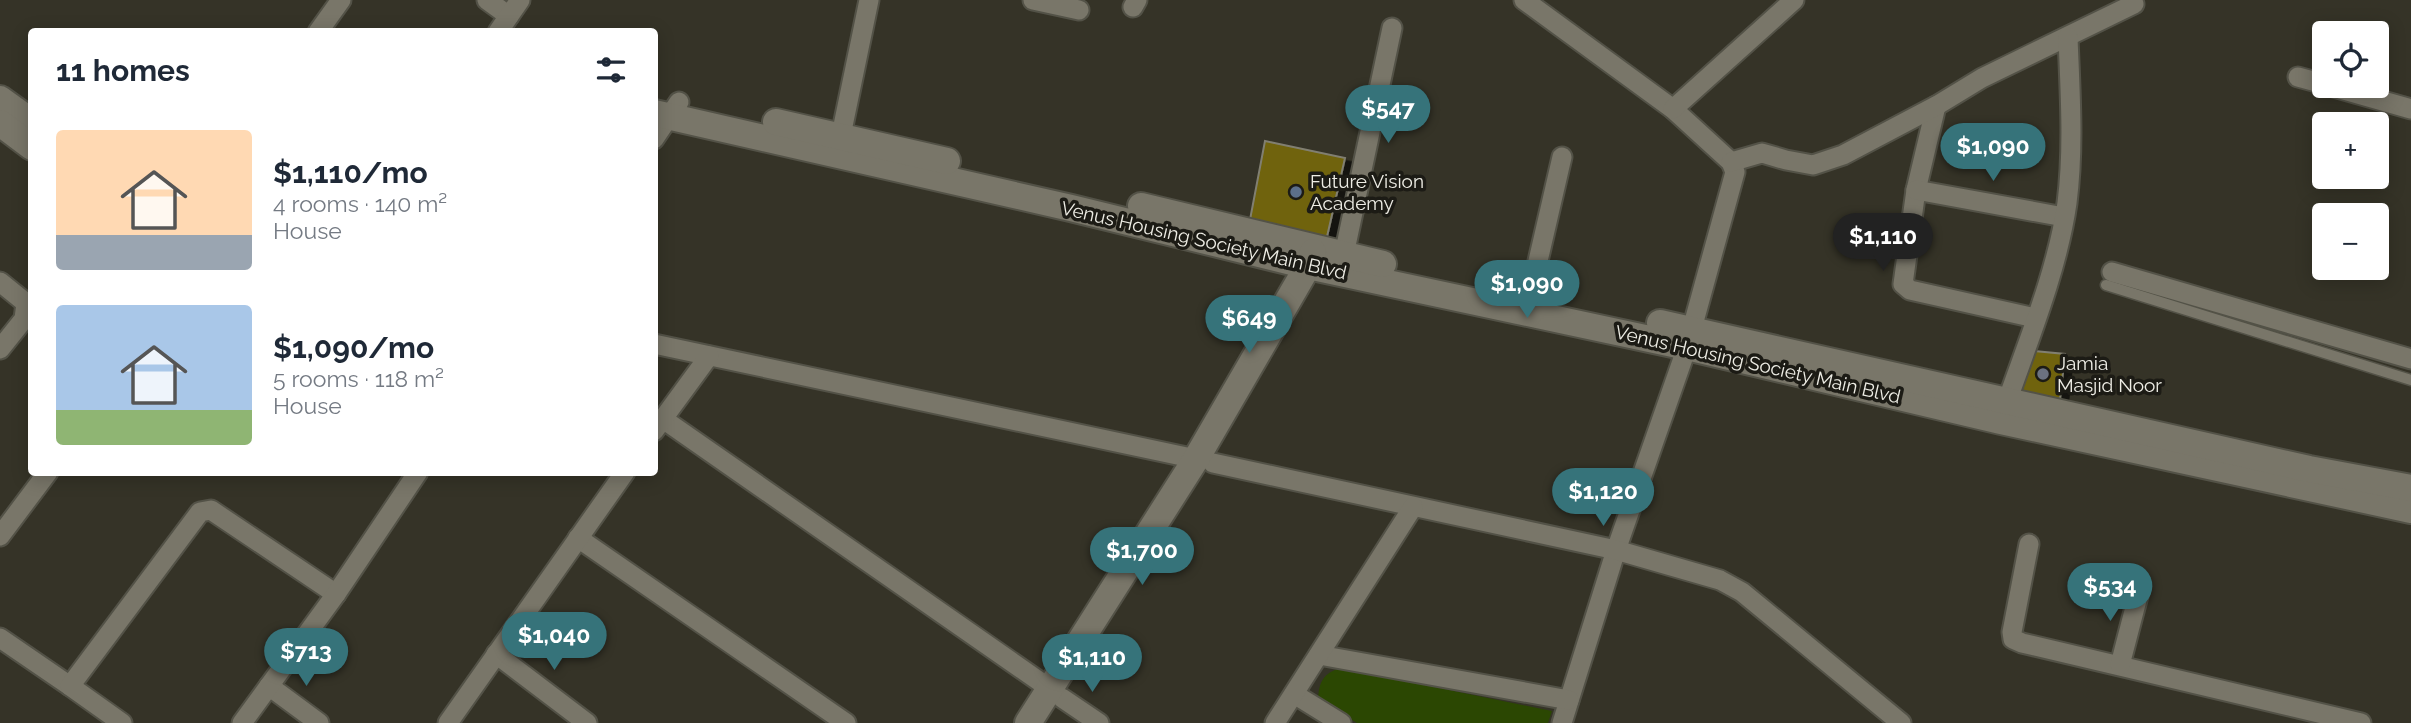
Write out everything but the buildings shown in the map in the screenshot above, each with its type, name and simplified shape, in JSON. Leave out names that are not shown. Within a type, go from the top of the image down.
[{"type":"street","points":[[320,28],[341,0]]},
{"type":"street","points":[[487,0],[509,16]]},
{"type":"street","points":[[839,145],[869,0]]},
{"type":"street","points":[[1034,0],[1079,10]]},
{"type":"street","points":[[1524,0],[1673,109],[1731,162],[1735,172],[1689,338],[1616,550],[1562,723]]},
{"type":"street","points":[[1673,109],[1792,0]]},
{"type":"street","points":[[1731,162],[1762,153],[1813,165],[1843,155],[1936,106],[1982,78],[2134,4]]},
{"type":"street","points":[[1028,723],[1056,693],[1205,461],[1325,258],[1392,28]]},
{"type":"street","points":[[2004,411],[2051,270],[2067,203],[2070,142],[2068,37]]},
{"type":"street","points":[[2298,76],[2312,80]]},
{"type":"street","points":[[2372,98],[2411,109]]},
{"type":"street","points":[[0,99],[28,119]]},
{"type":"street","points":[[1936,106],[1916,190],[1903,284],[1910,290],[2035,318]]},
{"type":"street","points":[[658,127],[665,107]]},
{"type":"street","name":"Venus Housing Society Main Blvd","points":[[665,107],[839,145],[1071,208],[1325,258],[1689,338],[2411,510]]},
{"type":"street","points":[[0,123],[28,144]]},
{"type":"street","points":[[1528,304],[1562,157]]},
{"type":"street","points":[[1916,190],[2064,216]]},
{"type":"street","points":[[2109,278],[2411,359]]},
{"type":"street","points":[[0,282],[26,303],[24,319],[0,349]]},
{"type":"street","points":[[658,345],[1616,550],[1720,580],[1742,592],[1901,723]]},
{"type":"street","points":[[709,356],[659,425],[1099,723]]},
{"type":"street","name":"Venus Housing Society Main Blvd","points":[[2004,411],[2411,488]]},
{"type":"street","points":[[0,536],[45,476]]},
{"type":"street","points":[[242,723],[336,594],[415,476]]},
{"type":"street","points":[[448,723],[622,476]]},
{"type":"street","points":[[1275,723],[1413,507]]},
{"type":"street","points":[[70,686],[200,512],[211,510],[336,594]]},
{"type":"street","points":[[578,538],[846,723]]},
{"type":"street","points":[[2029,544],[2012,632],[2013,639],[2361,723]]},
{"type":"street","points":[[2120,665],[2139,592]]},
{"type":"street","points":[[0,638],[122,723]]},
{"type":"street","points":[[496,654],[587,723]]},
{"type":"street","points":[[1319,655],[1569,700]]},
{"type":"street","points":[[269,686],[319,723]]},
{"type":"street","points":[[1047,723],[1056,693]]},
{"type":"street","points":[[1294,694],[1341,723]]},
{"type":"lane","points":[[2109,278],[2411,380]]},
{"type":"green space","points":[[1341,668],[1552,711],[1548,723],[1357,723],[1318,699],[1323,679]]},
{"type":"place","name":"Future Vision Academy","points":[[1296,192]]},
{"type":"place","name":"Jamia Masjid Noor","points":[[2043,374]]}]
